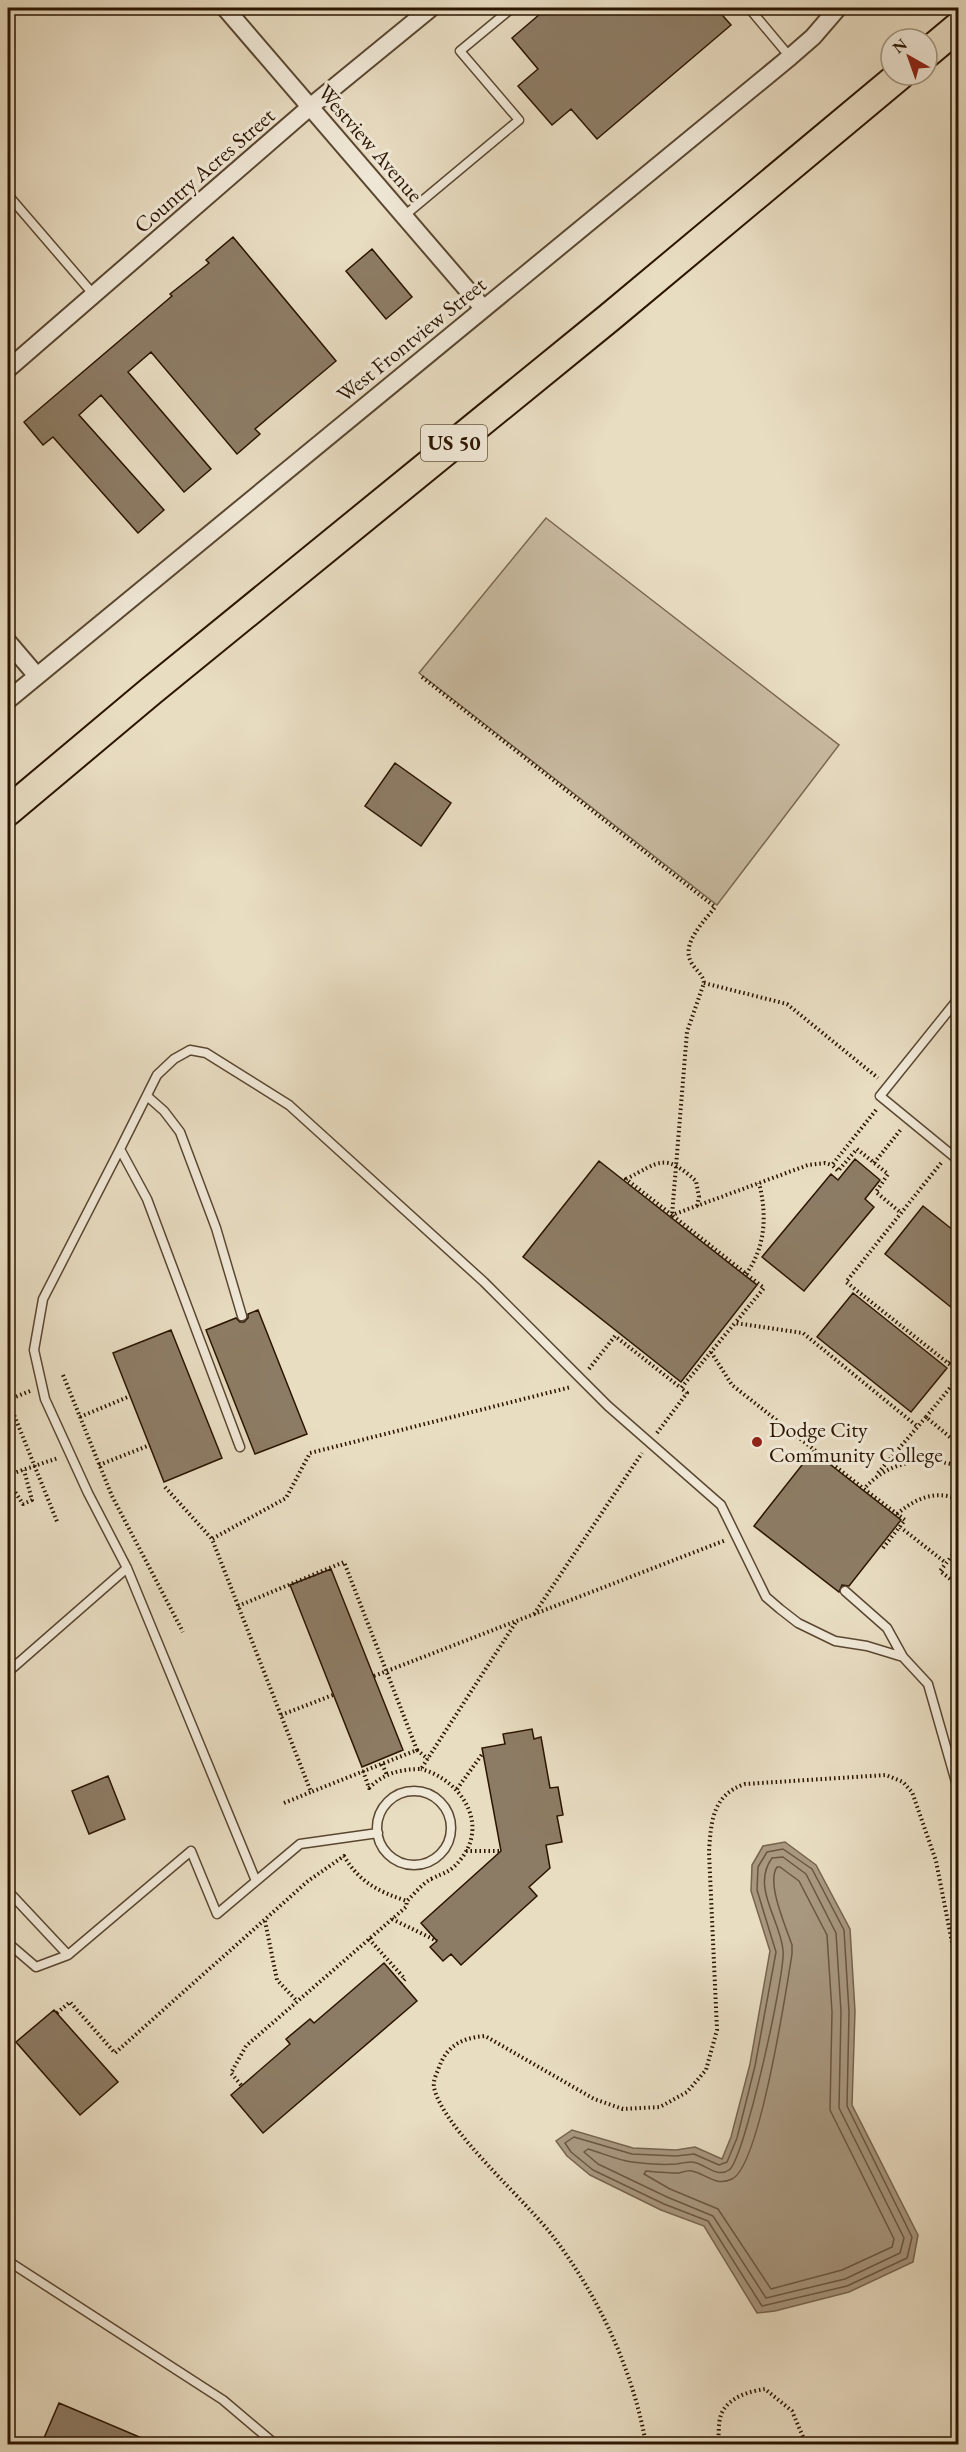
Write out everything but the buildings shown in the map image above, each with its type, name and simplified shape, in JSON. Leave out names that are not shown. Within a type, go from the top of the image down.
[{"type":"highway","points":[[939,43],[958,27]]},
{"type":"highway","name":"US 50","points":[[8,811],[151,690],[610,317],[886,87]]},
{"type":"street","name":"Westview Avenue","points":[[225,8],[483,308]]},
{"type":"street","name":"Country Acres Street","points":[[8,369],[310,107],[431,8]]},
{"type":"street","name":"West Frontview Street","points":[[8,700],[790,57],[813,37],[838,8]]},
{"type":"street","points":[[8,642],[36,676]]},
{"type":"lane","points":[[404,216],[519,120],[460,51],[512,8]]},
{"type":"lane","points":[[749,8],[790,57]]},
{"type":"lane","points":[[8,195],[94,295]]},
{"type":"lane","points":[[958,999],[880,1096],[958,1160]]},
{"type":"lane","points":[[256,1881],[127,1568],[45,1399],[34,1350],[43,1299],[157,1075],[174,1059],[190,1050],[206,1053],[289,1106],[484,1282],[581,1378],[721,1505],[766,1597],[798,1623],[835,1641],[867,1646],[903,1657]]},
{"type":"lane","points":[[147,1096],[164,1111],[180,1132],[216,1228],[242,1316]]},
{"type":"lane","points":[[120,1149],[147,1198],[240,1447]]},
{"type":"lane","points":[[8,1672],[127,1568]]},
{"type":"lane","points":[[845,1591],[887,1628],[903,1657],[928,1684],[958,1789]]},
{"type":"lane","points":[[413,1791],[425,1792],[444,1806],[451,1827],[450,1839],[444,1850],[424,1864],[412,1865],[400,1862],[389,1855],[378,1833],[378,1821],[383,1809],[401,1794],[413,1791]]},
{"type":"lane","points":[[8,1943],[36,1966],[68,1955],[191,1851],[217,1914],[300,1844],[378,1833]]},
{"type":"lane","points":[[8,1891],[68,1955]]},
{"type":"lane","points":[[8,2261],[224,2400],[275,2445]]},
{"type":"path","points":[[422,677],[715,907],[690,940],[688,947],[692,964],[703,977],[704,983],[687,1032],[672,1215]]},
{"type":"path","points":[[704,983],[786,1004],[888,1086]]},
{"type":"path","points":[[832,1165],[885,1100]]},
{"type":"path","points":[[874,1163],[909,1119]]},
{"type":"path","points":[[672,1215],[808,1165],[825,1163],[832,1165],[838,1171],[857,1149],[888,1174],[876,1192],[902,1213]]},
{"type":"path","points":[[950,1153],[846,1282],[958,1371]]},
{"type":"path","points":[[681,1388],[764,1288],[626,1179],[662,1161],[676,1165],[696,1181],[699,1197],[697,1206]]},
{"type":"path","points":[[746,1274],[755,1262],[762,1233],[764,1205],[759,1183]]},
{"type":"path","points":[[735,1323],[803,1333],[918,1427]]},
{"type":"path","points":[[212,1539],[286,1497],[309,1453],[574,1386],[615,1336],[687,1393],[650,1442],[534,1614]]},
{"type":"path","points":[[948,1363],[958,1350]]},
{"type":"path","points":[[711,1352],[732,1385],[905,1520],[883,1548]]},
{"type":"path","points":[[63,1375],[127,1528],[183,1632]]},
{"type":"path","points":[[864,1489],[958,1378]]},
{"type":"path","points":[[42,1386],[8,1400],[58,1524]]},
{"type":"path","points":[[80,1417],[130,1396]]},
{"type":"path","points":[[926,1417],[958,1444]]},
{"type":"path","points":[[99,1465],[150,1445]]},
{"type":"path","points":[[8,1475],[70,1453]]},
{"type":"path","points":[[875,1476],[893,1467],[918,1462],[938,1460],[956,1465],[958,1461]]},
{"type":"path","points":[[8,1481],[23,1504],[32,1500],[24,1470]]},
{"type":"path","points":[[165,1487],[212,1539],[311,1792]]},
{"type":"path","points":[[897,1514],[914,1501],[938,1494],[958,1499]]},
{"type":"path","points":[[900,1527],[946,1563]]},
{"type":"path","points":[[374,1676],[736,1536]]},
{"type":"path","points":[[958,1548],[940,1571],[958,1585]]},
{"type":"path","points":[[238,1606],[344,1562],[417,1750],[428,1759]]},
{"type":"path","points":[[421,1769],[517,1621]]},
{"type":"path","points":[[281,1715],[333,1695]]},
{"type":"path","points":[[284,1803],[417,1750]]},
{"type":"path","points":[[457,1789],[483,1753]]},
{"type":"path","points":[[382,1764],[387,1774]]},
{"type":"path","points":[[241,2085],[231,2073],[246,2046],[406,1907],[407,1901],[431,1879],[442,1876],[452,1869],[466,1851],[471,1835],[471,1820],[466,1803],[457,1789],[437,1773],[421,1769],[405,1769],[387,1774],[369,1788],[363,1771]]},
{"type":"path","points":[[646,2445],[632,2381],[595,2302],[555,2239],[465,2137],[440,2104],[433,2084],[444,2054],[468,2037],[485,2036],[594,2099],[623,2109],[660,2107],[687,2092],[706,2070],[717,2030],[709,1852],[711,1826],[718,1803],[731,1789],[745,1784],[886,1775],[903,1782],[912,1792],[936,1861],[958,1973]]},
{"type":"path","points":[[466,1851],[501,1851]]},
{"type":"path","points":[[57,2013],[70,2002],[115,2054],[309,1881],[344,1856],[357,1875],[368,1884],[380,1892],[407,1901]]},
{"type":"path","points":[[392,1918],[437,1941]]},
{"type":"path","points":[[264,1920],[277,1980],[297,2001]]},
{"type":"path","points":[[369,1939],[405,1979],[401,1983]]},
{"type":"path","points":[[718,2445],[721,2414],[735,2399],[748,2391],[765,2389],[792,2411],[806,2445]]},
{"type":"shaded area","points":[[546,518],[839,745],[717,905],[419,673]]},
{"type":"water","points":[[785,1842],[816,1865],[850,1929],[855,2011],[852,2105],[918,2235],[913,2262],[849,2292],[775,2311],[757,2313],[704,2226],[661,2210],[590,2175],[567,2156],[556,2141],[572,2130],[633,2148],[676,2150],[695,2147],[722,2159],[731,2137],[750,2064],[770,1951],[751,1891],[752,1865],[763,1846]]},
{"type":"place","name":"Dodge City Community College","points":[[757,1442]]}]
